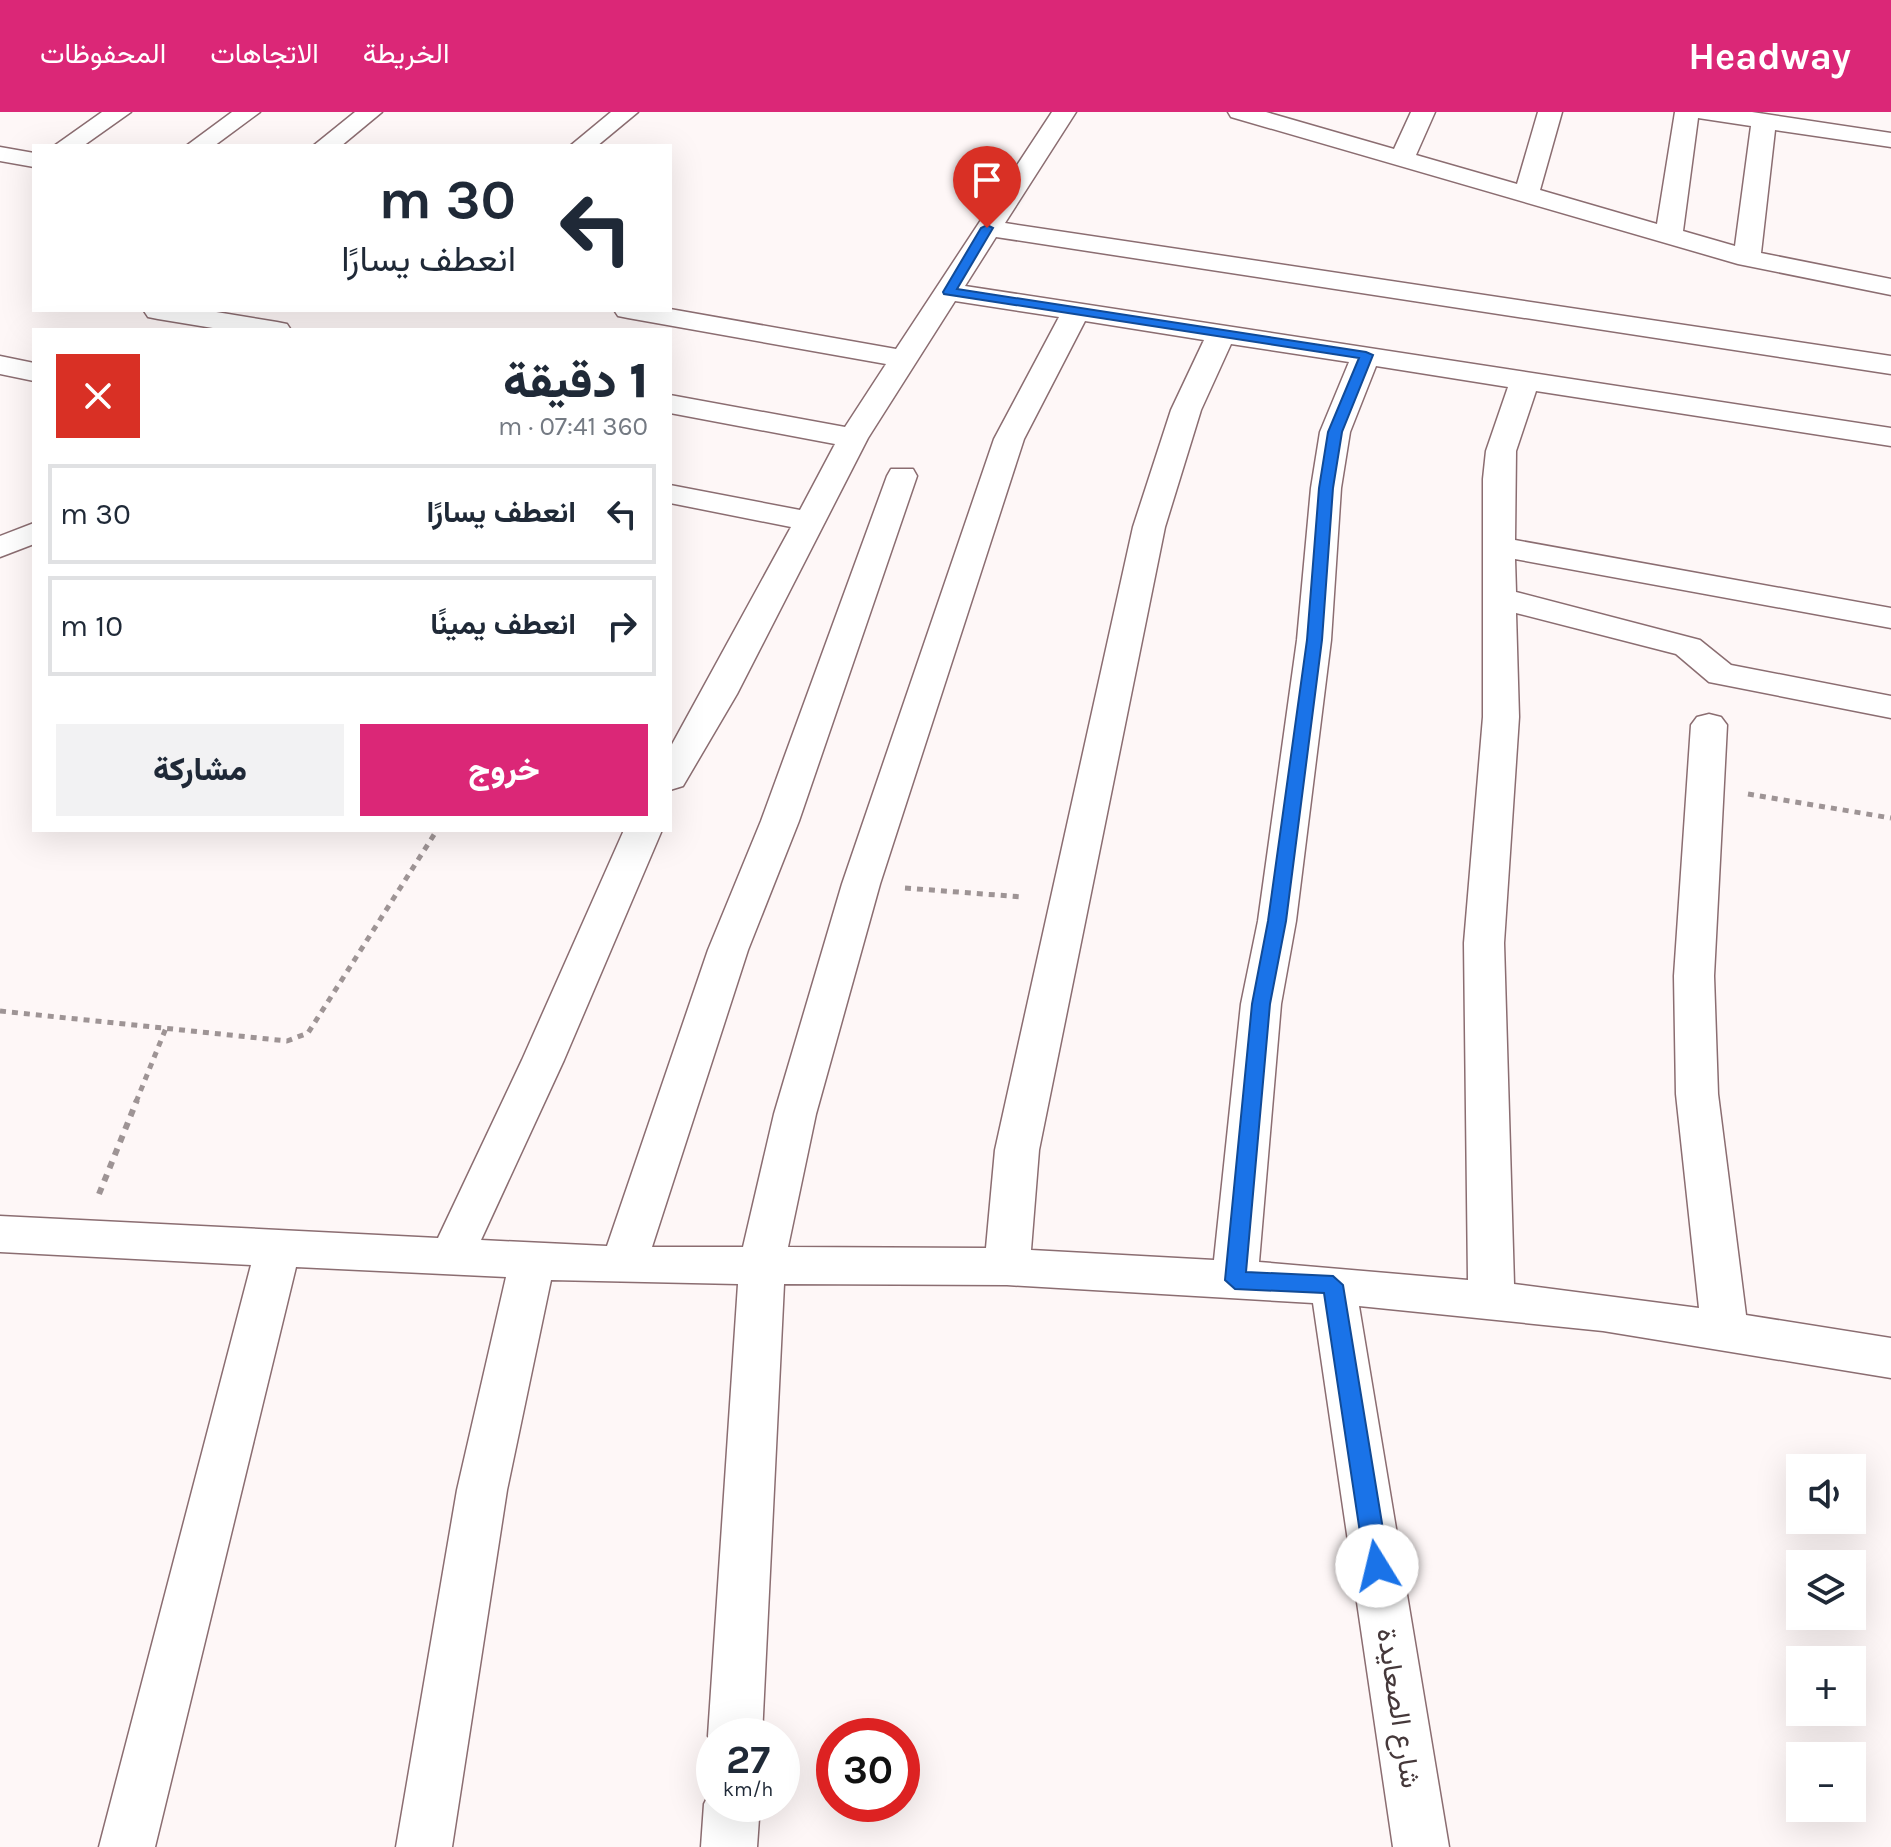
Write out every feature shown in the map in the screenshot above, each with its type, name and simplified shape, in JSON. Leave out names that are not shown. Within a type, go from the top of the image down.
[{"type":"street","points":[[69,144],[119,112]]},
{"type":"street","points":[[201,144],[248,112]]},
{"type":"street","points":[[328,144],[370,112]]},
{"type":"street","points":[[585,144],[626,112]]},
{"type":"street","points":[[672,775],[720,694],[853,438],[1064,112]]},
{"type":"street","points":[[1240,112],[1282,118],[1402,158],[1747,258],[1891,287]]},
{"type":"street","points":[[1402,158],[1423,112]]},
{"type":"street","points":[[1527,193],[1550,112]]},
{"type":"street","points":[[1669,235],[1687,112]]},
{"type":"street","points":[[1718,113],[1764,123],[1813,120],[1891,140]]},
{"type":"street","points":[[1747,258],[1764,123]]},
{"type":"street","points":[[0,154],[32,160]]},
{"type":"street","points":[[987,228],[1891,365]]},
{"type":"street","points":[[949,292],[1891,437]]},
{"type":"street","points":[[164,312],[264,328]]},
{"type":"street","points":[[639,312],[905,359]]},
{"type":"street","points":[[736,1718],[762,1265],[795,1114],[861,884],[1009,439],[1076,312]]},
{"type":"street","points":[[1007,1267],[1017,1150],[1149,527],[1186,410],[1221,334]]},
{"type":"street","points":[[1235,1280],[1261,1004],[1277,921],[1314,640],[1326,488],[1335,432],[1366,355]]},
{"type":"street","points":[[0,365],[32,372]]},
{"type":"street","points":[[1491,1299],[1484,943],[1501,717],[1501,547],[1497,507],[1499,465],[1525,379]]},
{"type":"street","points":[[672,404],[853,438]]},
{"type":"street","points":[[623,1265],[728,950],[780,821],[902,476]]},
{"type":"street","points":[[672,494],[810,521]]},
{"type":"street","points":[[0,547],[32,534]]},
{"type":"street","points":[[1501,547],[1891,618]]},
{"type":"street","points":[[1499,598],[1688,647],[1698,651],[1714,671],[1721,674],[1891,707]]},
{"type":"street","points":[[1709,725],[1694,976],[1697,1094],[1724,1329]]},
{"type":"street","points":[[451,1257],[543,1060],[642,832]]},
{"type":"street","points":[[0,1234],[623,1265],[1007,1267],[1333,1285],[1491,1299],[1724,1329],[1891,1358]]},
{"type":"street","points":[[127,1847],[278,1248]]},
{"type":"street","points":[[424,1847],[482,1490],[532,1261]]},
{"type":"street","name":"شارع الصعايدة","points":[[1333,1285],[1421,1847]]},
{"type":"street","points":[[729,1847],[731,1822]]},
{"type":"path","points":[[1704,787],[1891,818]]},
{"type":"path","points":[[0,1011],[287,1041],[308,1033],[436,832]]},
{"type":"path","points":[[861,884],[1069,901]]},
{"type":"path","points":[[82,1238],[166,1028]]},
{"type":"route","points":[[987,228],[949,292],[1366,355],[1335,432],[1326,488],[1314,640],[1277,921],[1261,1004],[1235,1280],[1333,1285],[1377,1566]]}]
